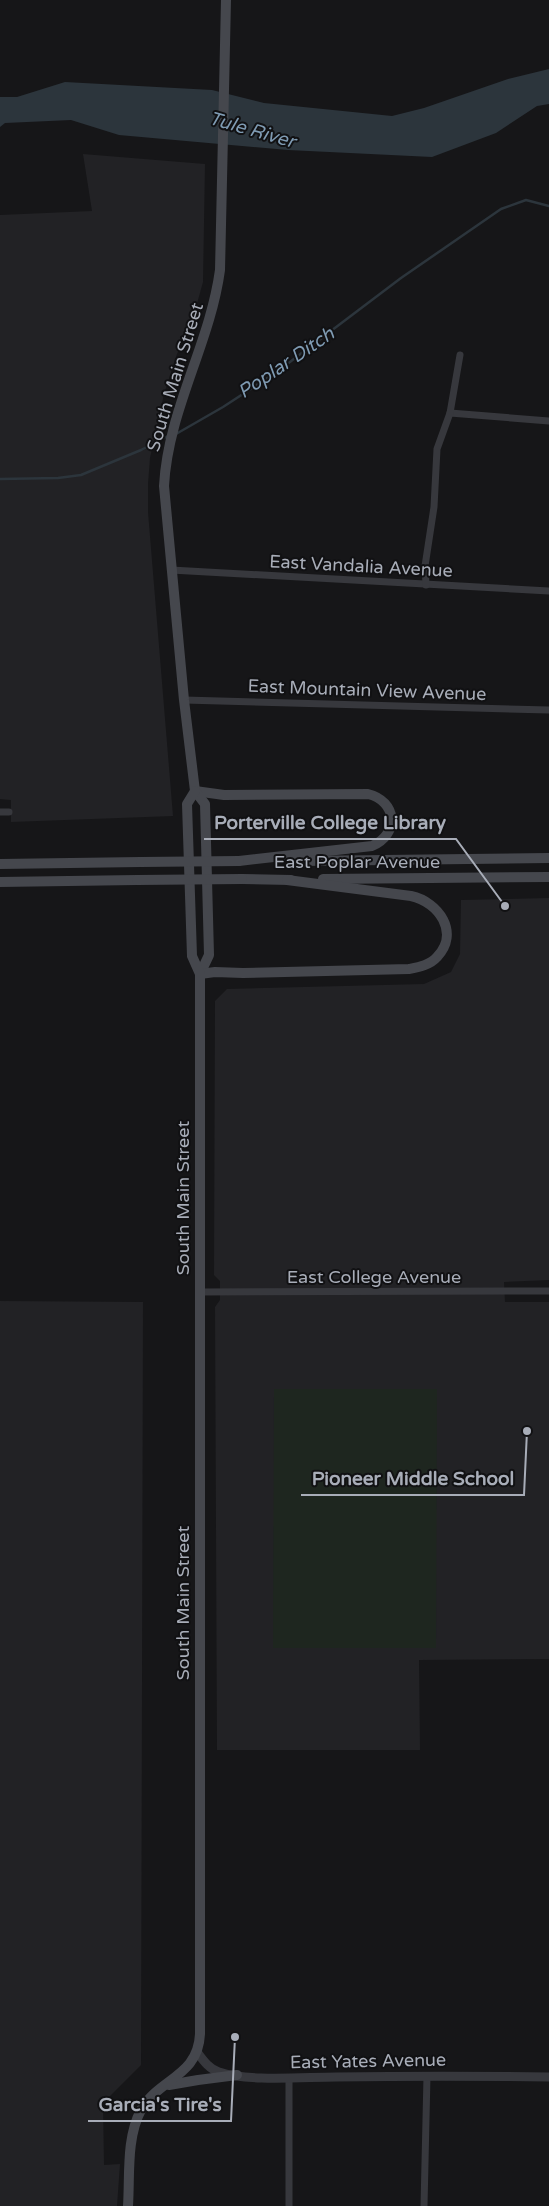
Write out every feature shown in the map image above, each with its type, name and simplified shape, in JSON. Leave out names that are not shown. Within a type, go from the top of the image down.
[{"type":"main road","name":"South Main Street","points":[[200,974],[209,955],[205,804],[195,791],[164,506],[164,478],[178,411],[215,299],[221,258],[226,0]]},
{"type":"main road","name":"South Main Street","points":[[128,2206],[135,2126],[142,2109],[159,2089],[186,2069],[197,2052],[200,2028],[200,974],[192,956],[187,804],[195,791]]},
{"type":"main road","points":[[195,791],[224,795],[368,794],[385,802],[390,810],[389,832],[383,840],[372,846],[239,861]]},
{"type":"main road","name":"East Poplar Avenue","points":[[0,864],[549,858]]},
{"type":"main road","name":"East Poplar Avenue","points":[[0,882],[549,877]]},
{"type":"main road","points":[[200,974],[215,972],[409,969],[431,962],[436,958],[443,946],[445,933],[443,919],[436,908],[425,900],[411,896],[287,880]]},
{"type":"main road","points":[[159,2089],[185,2082],[238,2076]]},
{"type":"street","points":[[426,585],[425,566],[434,508],[437,449],[450,413],[460,355]]},
{"type":"street","points":[[450,413],[549,422]]},
{"type":"street","name":"East Vandalia Avenue","points":[[171,570],[549,591]]},
{"type":"street","name":"East Mountain View Avenue","points":[[184,700],[549,710]]},
{"type":"street","points":[[0,812],[9,812]]},
{"type":"street","name":"East College Avenue","points":[[199,1292],[549,1291]]},
{"type":"street","name":"East Yates Avenue","points":[[197,2052],[206,2064],[216,2072],[238,2076],[289,2078],[549,2077]]},
{"type":"street","points":[[424,2206],[427,2076]]},
{"type":"street","points":[[289,2078],[289,2206]]},
{"type":"shaded area","points":[[83,154],[205,164],[203,282],[193,318],[177,354],[164,394],[150,458],[148,484],[148,512],[173,816],[11,822],[11,800],[0,799],[0,215],[92,211]]},
{"type":"shaded area","points":[[549,898],[549,1280],[504,1282],[505,1302],[549,1302],[549,1659],[419,1660],[420,1750],[217,1750],[215,1307],[220,1300],[220,1281],[214,1275],[215,1001],[227,989],[424,984],[451,972],[460,954],[461,900]]},
{"type":"shaded area","points":[[0,1301],[143,1302],[141,2065],[103,2103],[104,2165],[120,2164],[117,2206],[0,2206]]},
{"type":"shaded area","points":[[274,1389],[437,1389],[436,1648],[273,1648]]},
{"type":"water","name":"Tule River","points":[[549,69],[549,104],[537,106],[496,133],[432,157],[288,150],[119,135],[71,120],[5,123],[0,127],[0,97],[17,97],[65,82],[212,90],[264,103],[392,116],[424,108],[508,79]]},
{"type":"waterway","name":"Poplar Ditch","points":[[176,434],[223,407],[278,371],[401,278],[501,209],[526,200],[549,206]]},
{"type":"waterway","name":"Poplar Ditch","points":[[0,479],[58,478],[81,475],[141,450],[168,436]]},
{"type":"place","name":"Porterville College Library","points":[[505,906]]},
{"type":"place","name":"Pioneer Middle School","points":[[527,1431]]},
{"type":"place","name":"Garcia's Tire's","points":[[235,2037]]}]
